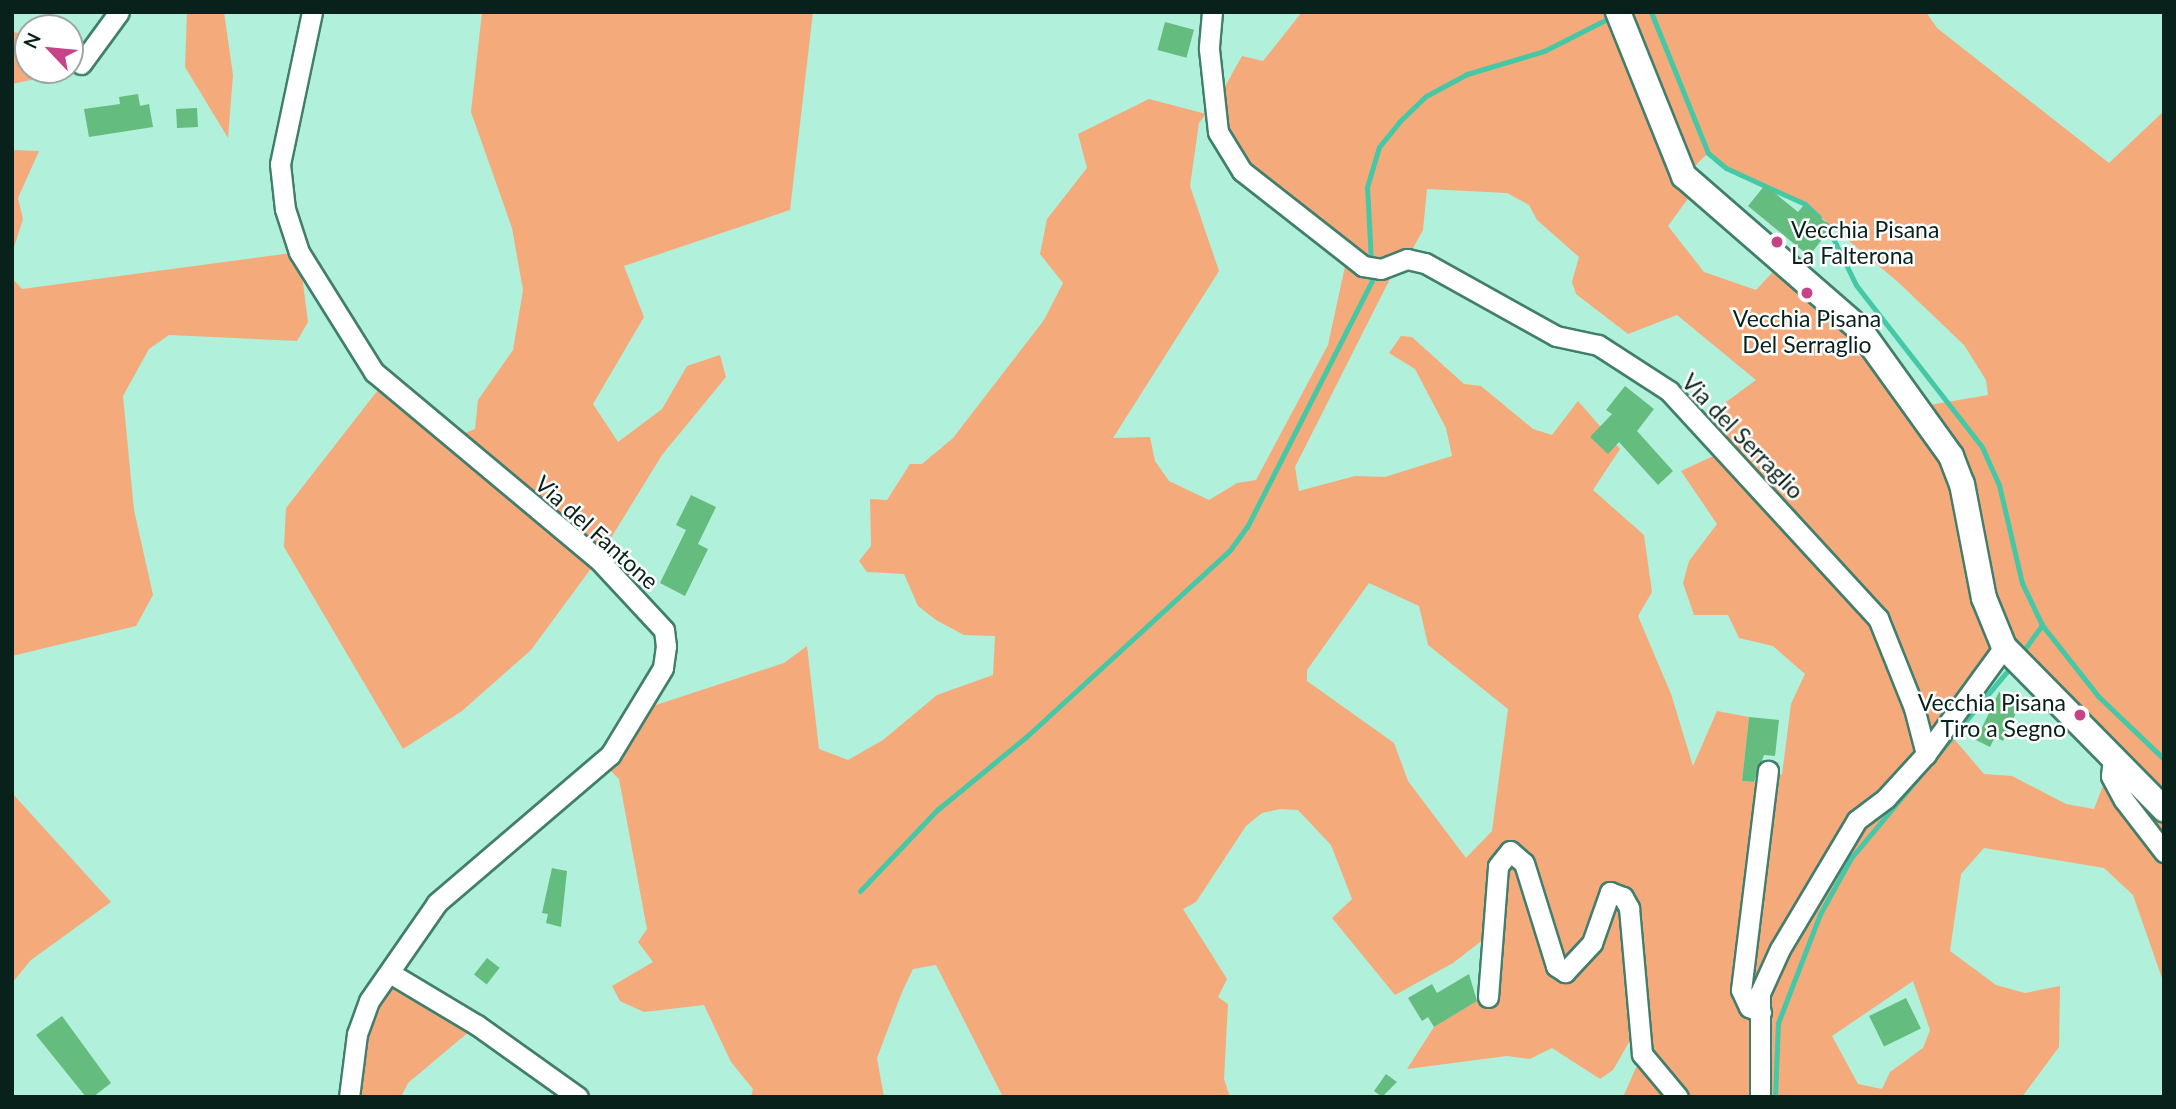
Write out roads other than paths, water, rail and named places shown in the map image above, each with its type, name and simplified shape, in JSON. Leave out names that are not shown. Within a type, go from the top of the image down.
[{"type":"main road","points":[[1618,12],[1684,176],[1701,196],[1852,321],[1951,456],[1962,484],[1984,598],[2004,647],[2164,809]]},
{"type":"street","points":[[84,59],[119,12]]},
{"type":"street","name":"Via del Fantone","points":[[312,12],[281,164],[285,209],[299,252],[374,372],[598,559],[664,630],[666,646],[663,667],[610,755],[437,903],[369,1001],[361,1023],[349,1097]]},
{"type":"street","name":"Via del Serraglio","points":[[1212,12],[1213,106],[1227,151],[1242,171],[1372,268],[1407,259],[1424,263],[1556,336],[1598,345],[1669,391],[1878,618],[1914,708],[1926,754]]},
{"type":"street","points":[[1760,1097],[1760,993],[1775,960],[1838,846],[1926,754],[2004,647]]},
{"type":"street","points":[[2113,759],[2111,776],[2124,800],[2164,852]]},
{"type":"street","points":[[1761,1012],[1749,1007],[1741,990],[1768,771]]},
{"type":"street","points":[[1488,997],[1498,866],[1510,851],[1524,863],[1556,965],[1565,972],[1592,943],[1610,892],[1623,897],[1629,908],[1642,1054],[1678,1097]]},
{"type":"street","points":[[390,973],[477,1025],[578,1097]]},
{"type":"waterway","points":[[1651,12],[1708,153],[1726,168],[1805,204],[1819,217]]},
{"type":"waterway","points":[[860,891],[937,810],[1026,737],[1230,550],[1247,527],[1372,281],[1367,187],[1379,147],[1399,122],[1426,96],[1467,74],[1544,51],[1613,16]]},
{"type":"waterway","points":[[1826,224],[1856,285],[1982,447],[1999,485],[2022,583],[2042,625],[2098,696],[2164,759]]},
{"type":"waterway","points":[[2021,654],[2042,625]]},
{"type":"waterway","points":[[1775,1097],[1778,1023],[1820,914],[1851,858],[2013,664]]},
{"type":"place","name":"Vecchia Pisana La Falterona","points":[[1777,242]]},
{"type":"place","name":"Vecchia Pisana Del Serraglio","points":[[1807,293]]},
{"type":"place","name":"Vecchia Pisana Tiro a Segno","points":[[2080,715]]}]
